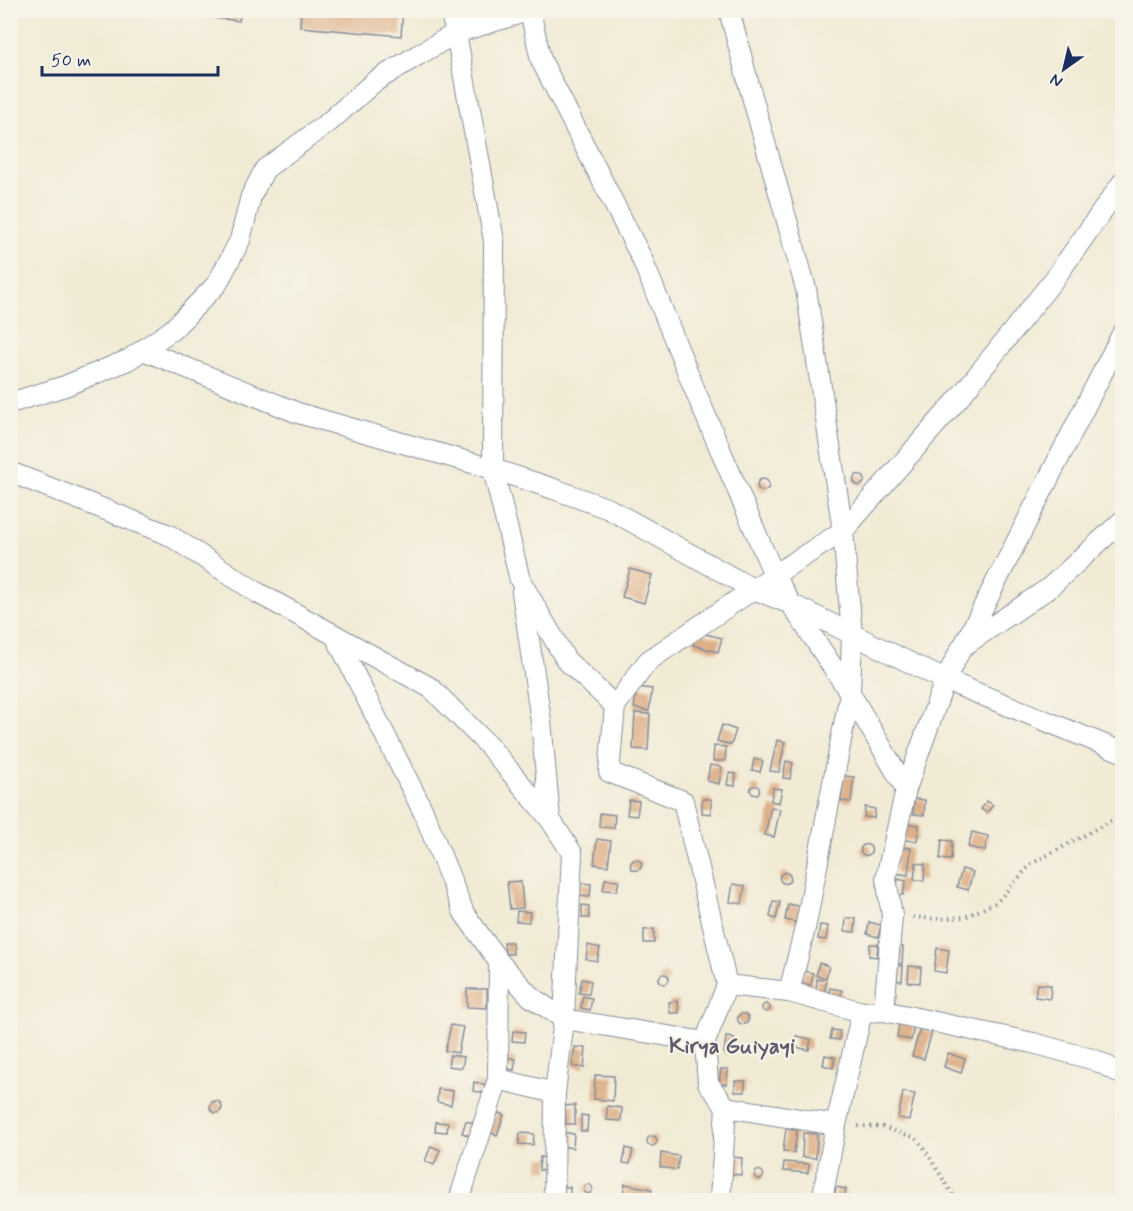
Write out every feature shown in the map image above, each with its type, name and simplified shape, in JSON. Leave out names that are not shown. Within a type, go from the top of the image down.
[{"type":"street","points":[[450,10],[494,241],[493,469],[520,580],[541,721],[550,819]]},
{"type":"street","points":[[729,10],[806,289],[843,531],[852,634],[850,693],[806,924],[789,992]]},
{"type":"street","points":[[10,403],[65,386],[128,360],[172,330],[217,284],[240,240],[251,196],[265,169],[328,122],[374,82],[456,33],[530,11],[541,60],[642,259],[696,393],[774,575],[850,693],[906,789]]},
{"type":"street","points":[[720,1200],[726,1107],[708,1083],[705,1042],[727,985],[683,801],[609,772],[615,706],[648,661],[843,531],[981,371],[1055,278],[1122,183]]},
{"type":"street","points":[[884,1011],[892,915],[886,878],[906,789],[945,680],[1122,334]]},
{"type":"street","points":[[143,350],[298,413],[493,469],[609,509],[753,590],[791,604],[945,680],[1122,752]]},
{"type":"street","points":[[10,472],[169,535],[258,594],[431,688],[488,746],[550,819],[572,853],[564,1019],[555,1093],[554,1200]]},
{"type":"street","points":[[962,647],[1049,588],[1122,521]]},
{"type":"street","points":[[520,580],[566,660],[615,706]]},
{"type":"street","points":[[335,635],[424,813],[464,913],[499,962],[531,997],[564,1019],[705,1042]]},
{"type":"street","points":[[459,1200],[498,1079],[499,962]]},
{"type":"street","points":[[727,985],[789,992],[862,1012],[884,1011],[1033,1042],[1095,1060],[1122,1074]]},
{"type":"street","points":[[822,1200],[836,1125],[862,1012]]},
{"type":"street","points":[[498,1079],[555,1093]]},
{"type":"street","points":[[726,1107],[836,1125]]},
{"type":"path","points":[[892,915],[936,919],[965,917],[997,902],[1031,864],[1122,815]]},
{"type":"path","points":[[836,1125],[882,1127],[916,1138],[956,1200]]},
{"type":"building","points":[[210,10],[241,10],[239,21],[209,17]]},
{"type":"building","points":[[301,10],[403,10],[401,36],[300,27]]},
{"type":"building","points":[[859,475],[863,476],[863,484],[859,485],[855,484],[854,480],[855,476]]},
{"type":"building","points":[[763,479],[769,485],[763,491],[757,485]]},
{"type":"building","points":[[630,569],[652,575],[644,603],[622,597]]},
{"type":"building","points":[[697,632],[722,638],[718,652],[693,645]]},
{"type":"building","points":[[637,687],[652,689],[649,711],[634,708]]},
{"type":"building","points":[[635,713],[650,714],[648,750],[633,749]]},
{"type":"building","points":[[722,725],[736,730],[731,745],[717,741]]},
{"type":"building","points":[[777,740],[785,742],[779,772],[770,771]]},
{"type":"building","points":[[714,746],[726,747],[725,761],[713,761]]},
{"type":"building","points":[[754,759],[763,761],[760,772],[752,770]]},
{"type":"building","points":[[786,761],[793,763],[790,779],[783,778]]},
{"type":"building","points":[[710,765],[722,767],[719,784],[707,781]]},
{"type":"building","points":[[729,773],[736,774],[735,786],[727,785]]},
{"type":"building","points":[[844,776],[854,777],[851,802],[841,801]]},
{"type":"building","points":[[755,786],[759,790],[755,794],[751,790]]},
{"type":"building","points":[[773,788],[782,789],[779,803],[771,801]]},
{"type":"building","points":[[702,799],[711,799],[711,814],[702,813]]},
{"type":"building","points":[[914,799],[925,800],[924,815],[913,814]]},
{"type":"building","points":[[629,800],[639,801],[637,816],[627,815]]},
{"type":"building","points":[[987,801],[993,805],[987,813],[981,809]]},
{"type":"building","points":[[771,807],[780,809],[774,837],[765,835]]},
{"type":"building","points":[[865,807],[875,809],[874,818],[864,817]]},
{"type":"building","points":[[600,813],[615,815],[614,828],[599,827]]},
{"type":"building","points":[[905,823],[919,825],[917,841],[903,840]]},
{"type":"building","points":[[972,832],[988,836],[985,851],[968,847]]},
{"type":"building","points":[[597,839],[611,841],[608,866],[594,864]]},
{"type":"building","points":[[942,840],[952,841],[951,860],[940,859]]},
{"type":"building","points":[[866,844],[872,850],[866,856],[860,850]]},
{"type":"building","points":[[898,847],[911,848],[908,875],[895,873]]},
{"type":"building","points":[[636,859],[642,865],[636,871],[630,865]]},
{"type":"building","points":[[916,863],[925,864],[924,881],[914,880]]},
{"type":"building","points":[[962,869],[973,872],[968,890],[957,887]]},
{"type":"building","points":[[785,873],[789,874],[789,882],[785,883],[781,882],[780,878],[781,874]]},
{"type":"building","points":[[605,879],[619,880],[617,891],[603,890]]},
{"type":"building","points":[[898,879],[906,881],[903,895],[895,894]]},
{"type":"building","points":[[521,881],[523,908],[510,909],[507,882]]},
{"type":"building","points":[[581,883],[591,884],[590,897],[580,896]]},
{"type":"building","points":[[733,884],[745,886],[742,904],[730,902]]},
{"type":"building","points":[[773,901],[780,902],[776,919],[770,917]]},
{"type":"building","points":[[788,904],[803,907],[799,923],[785,920]]},
{"type":"building","points":[[582,905],[589,906],[589,918],[582,918]]},
{"type":"building","points":[[517,911],[530,912],[529,922],[516,921]]},
{"type":"building","points":[[846,918],[856,918],[855,932],[845,931]]},
{"type":"building","points":[[869,922],[881,925],[878,937],[867,934]]},
{"type":"building","points":[[820,925],[828,926],[826,940],[818,939]]},
{"type":"building","points":[[654,929],[654,943],[644,943],[644,930]]},
{"type":"building","points":[[504,942],[512,942],[513,954],[505,954]]},
{"type":"building","points":[[870,944],[878,944],[877,957],[869,956]]},
{"type":"building","points":[[588,945],[600,948],[597,961],[586,959]]},
{"type":"building","points":[[893,946],[903,947],[902,964],[892,963]]},
{"type":"building","points":[[937,948],[949,950],[946,973],[934,971]]},
{"type":"building","points":[[819,963],[829,966],[826,978],[816,976]]},
{"type":"building","points":[[893,965],[903,966],[902,981],[892,980]]},
{"type":"building","points":[[909,966],[921,967],[920,983],[908,982]]},
{"type":"building","points":[[804,971],[813,973],[811,985],[802,983]]},
{"type":"building","points":[[664,974],[669,979],[664,984],[659,979]]},
{"type":"building","points":[[582,979],[591,981],[589,994],[579,993]]},
{"type":"building","points":[[817,979],[826,981],[825,992],[816,991]]},
{"type":"building","points":[[1037,984],[1051,985],[1050,999],[1035,997]]},
{"type":"building","points":[[830,988],[842,990],[840,1002],[828,1000]]},
{"type":"building","points":[[467,989],[487,989],[487,1008],[467,1007]]},
{"type":"building","points":[[583,996],[592,998],[590,1010],[581,1008]]},
{"type":"building","points":[[678,1001],[679,1013],[670,1013],[669,1002]]},
{"type":"building","points":[[766,1004],[770,1008],[766,1012],[762,1008]]},
{"type":"building","points":[[743,1014],[747,1015],[747,1023],[743,1024],[739,1023],[738,1019],[739,1015]]},
{"type":"building","points":[[899,1023],[914,1026],[911,1040],[897,1037]]},
{"type":"building","points":[[451,1025],[463,1027],[458,1053],[445,1051]]},
{"type":"building","points":[[920,1029],[932,1032],[924,1059],[912,1056]]},
{"type":"building","points":[[832,1030],[840,1031],[839,1040],[830,1039]]},
{"type":"building","points":[[513,1031],[525,1032],[524,1042],[512,1041]]},
{"type":"building","points":[[796,1036],[811,1039],[809,1050],[795,1047]]},
{"type":"building","points":[[726,1037],[734,1038],[732,1054],[724,1053]]},
{"type":"building","points":[[575,1047],[586,1048],[584,1068],[572,1066]]},
{"type":"building","points":[[948,1053],[965,1059],[961,1073],[944,1067]]},
{"type":"building","points":[[450,1055],[464,1057],[462,1068],[448,1066]]},
{"type":"building","points":[[825,1055],[835,1057],[833,1068],[823,1065]]},
{"type":"building","points":[[506,1057],[516,1059],[514,1070],[504,1068]]},
{"type":"building","points":[[721,1069],[728,1069],[727,1084],[719,1084]]},
{"type":"building","points":[[595,1075],[614,1076],[613,1101],[594,1099]]},
{"type":"building","points":[[735,1081],[745,1081],[745,1092],[735,1092]]},
{"type":"building","points":[[474,1082],[487,1085],[485,1093],[473,1091]]},
{"type":"building","points":[[438,1089],[453,1091],[451,1105],[437,1102]]},
{"type":"building","points":[[903,1092],[915,1094],[909,1120],[898,1118]]},
{"type":"building","points":[[218,1101],[221,1102],[221,1112],[214,1113],[211,1112],[210,1105],[211,1102]]},
{"type":"building","points":[[575,1105],[575,1124],[566,1124],[565,1106]]},
{"type":"building","points":[[607,1106],[622,1108],[621,1121],[607,1120]]},
{"type":"building","points":[[496,1112],[504,1115],[497,1135],[489,1132]]},
{"type":"building","points":[[581,1115],[588,1116],[587,1131],[581,1131]]},
{"type":"building","points":[[466,1121],[477,1124],[473,1137],[462,1133]]},
{"type":"building","points":[[436,1122],[448,1123],[447,1132],[435,1131]]},
{"type":"building","points":[[786,1129],[797,1130],[794,1153],[783,1151]]},
{"type":"building","points":[[562,1132],[574,1134],[573,1148],[560,1146]]},
{"type":"building","points":[[520,1133],[534,1134],[533,1145],[519,1144]]},
{"type":"building","points":[[803,1133],[817,1134],[816,1158],[802,1157]]},
{"type":"building","points":[[652,1136],[657,1141],[652,1146],[647,1141]]},
{"type":"building","points":[[431,1146],[440,1150],[434,1165],[425,1161]]},
{"type":"building","points":[[626,1148],[633,1150],[630,1164],[623,1163]]},
{"type":"building","points":[[661,1153],[679,1156],[677,1170],[660,1167]]},
{"type":"building","points":[[540,1157],[550,1158],[549,1171],[539,1170]]},
{"type":"building","points":[[732,1157],[742,1158],[741,1175],[731,1174]]},
{"type":"building","points":[[784,1162],[809,1164],[808,1173],[783,1171]]},
{"type":"building","points":[[759,1170],[764,1175],[759,1180],[754,1175]]},
{"type":"building","points":[[588,1184],[593,1189],[588,1194],[583,1189]]},
{"type":"building","points":[[625,1184],[652,1189],[650,1200],[622,1199]]},
{"type":"building","points":[[560,1187],[570,1187],[570,1200],[560,1200]]},
{"type":"building","points":[[836,1187],[846,1189],[844,1200],[834,1199]]},
{"type":"district","name":"Kirya Guiyayi","points":[[732,1045]]}]
